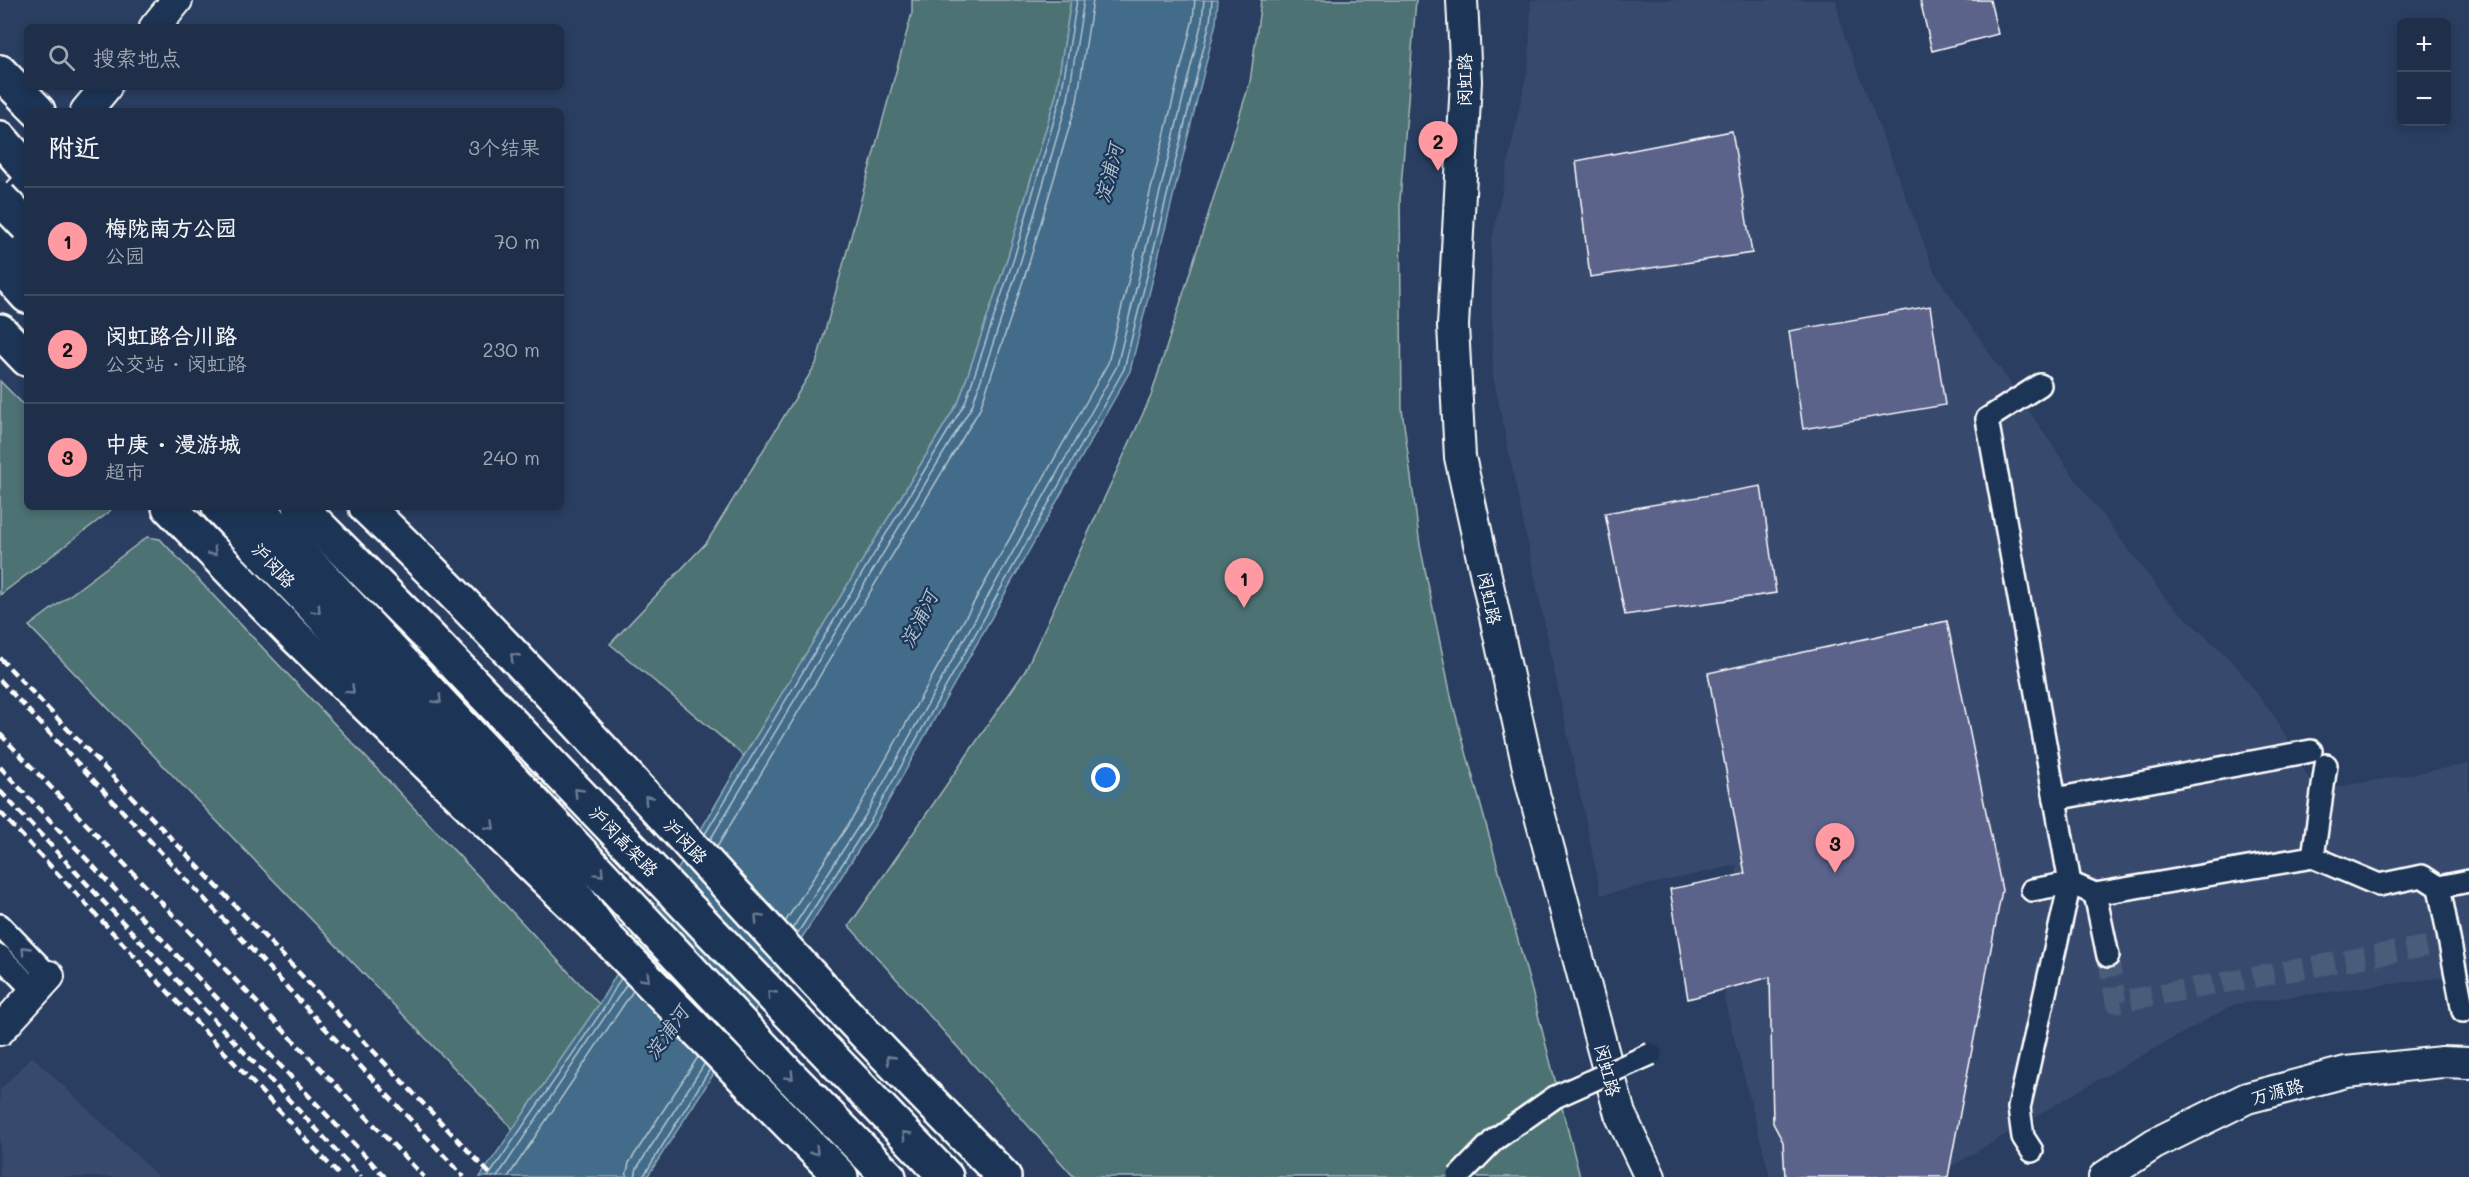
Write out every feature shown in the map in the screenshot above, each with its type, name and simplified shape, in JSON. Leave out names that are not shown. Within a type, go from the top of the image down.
[{"type":"main road","points":[[157,24],[177,0]]},
{"type":"main road","name":"闵虹路","points":[[1462,0],[1466,81],[1453,326],[1460,457],[1532,786],[1620,1114],[1650,1177]]},
{"type":"main road","points":[[0,72],[35,108]]},
{"type":"main road","points":[[88,108],[103,90]]},
{"type":"main road","points":[[0,138],[24,166]]},
{"type":"main road","points":[[0,154],[24,180]]},
{"type":"main road","points":[[0,213],[24,186]]},
{"type":"main road","points":[[0,198],[24,223]]},
{"type":"main road","points":[[0,236],[24,261]]},
{"type":"main road","points":[[0,266],[24,294]]},
{"type":"main road","points":[[0,271],[24,294]]},
{"type":"main road","points":[[0,331],[24,356]]},
{"type":"main road","points":[[172,510],[292,633],[605,936]]},
{"type":"main road","name":"沪闵路","points":[[222,510],[456,757],[520,819],[605,936],[841,1177]]},
{"type":"main road","points":[[246,510],[398,657]]},
{"type":"main road","points":[[260,510],[789,1075],[889,1177]]},
{"type":"main road","name":"沪闵高架路","points":[[303,510],[427,635],[946,1177]]},
{"type":"main road","points":[[320,510],[427,635]]},
{"type":"main road","name":"沪闵路","points":[[369,510],[427,565],[840,1007],[1004,1177]]},
{"type":"main road","points":[[382,510],[427,565]]},
{"type":"main road","points":[[0,1030],[42,984]]},
{"type":"main road","name":"万源路","points":[[2104,1177],[2154,1144],[2247,1098],[2346,1072],[2442,1062],[2469,1063]]},
{"type":"street","points":[[2032,1151],[2023,1137],[2019,1108],[2070,883],[1987,419],[2040,385]]},
{"type":"street","points":[[2055,799],[2319,758],[2313,857]]},
{"type":"street","points":[[2032,890],[2070,883],[2095,894],[2313,857],[2379,885],[2422,876],[2439,887],[2459,944],[2463,1011]]},
{"type":"street","points":[[2439,887],[2469,881]]},
{"type":"street","points":[[2095,894],[2108,956]]},
{"type":"street","points":[[0,925],[42,984]]},
{"type":"street","points":[[0,956],[42,984]]},
{"type":"street","points":[[1458,1177],[1494,1140],[1555,1097],[1651,1054]]},
{"type":"shaded area","points":[[1531,0],[1836,0],[1843,32],[1935,273],[2078,483],[2167,600],[2234,663],[2277,720],[2315,791],[2469,764],[2469,974],[2235,1004],[2082,1089],[1934,1177],[1770,1177],[1724,999],[1737,865],[1601,895],[1493,376],[1491,244],[1529,62]]},
{"type":"shaded area","points":[[32,1056],[159,1177],[0,1177],[0,1090]]},
{"type":"green space","points":[[912,0],[1071,0],[1056,95],[1008,256],[959,401],[744,756],[610,644],[707,542],[816,364],[912,13]]},
{"type":"green space","points":[[1261,0],[1416,0],[1400,200],[1402,409],[1420,545],[1452,701],[1532,991],[1580,1177],[1074,1177],[849,926],[1025,671],[1151,396],[1250,82]]},
{"type":"green space","points":[[0,381],[24,405],[24,510],[110,510],[0,595]]},
{"type":"green space","points":[[147,537],[160,539],[599,1004],[513,1129],[29,626]]},
{"type":"water","name":"淀浦河","points":[[1071,0],[1218,0],[1216,23],[1130,371],[876,823],[647,1177],[480,1177],[599,1004],[744,756],[959,401],[1008,256],[1056,95]]},
{"type":"building","points":[[1920,0],[1990,0],[1998,34],[1932,51]]},
{"type":"building","points":[[1732,131],[1752,253],[1590,277],[1576,161]]},
{"type":"building","points":[[1930,306],[1945,405],[1803,429],[1789,331]]},
{"type":"building","points":[[1761,486],[1776,593],[1625,615],[1605,513]]},
{"type":"building","points":[[1947,621],[2002,890],[1948,1177],[1785,1177],[1783,1142],[1773,1123],[1770,977],[1688,999],[1670,889],[1745,874],[1708,673]]},
{"type":"tunnel","points":[[2108,956],[2116,1002],[2450,942]]},
{"type":"railway","points":[[0,658],[493,1177]]},
{"type":"railway","points":[[0,680],[464,1177]]},
{"type":"railway","points":[[0,734],[424,1177]]},
{"type":"railway","points":[[0,767],[385,1177]]},
{"type":"railway","points":[[0,791],[361,1177]]},
{"type":"railway","points":[[0,812],[341,1177]]},
{"type":"place","name":"闵虹路合川路","points":[[1438,171]]},
{"type":"place","name":"梅陇南方公园","points":[[1244,608]]},
{"type":"place","name":"中庚 · 漫游城","points":[[1835,873]]}]
